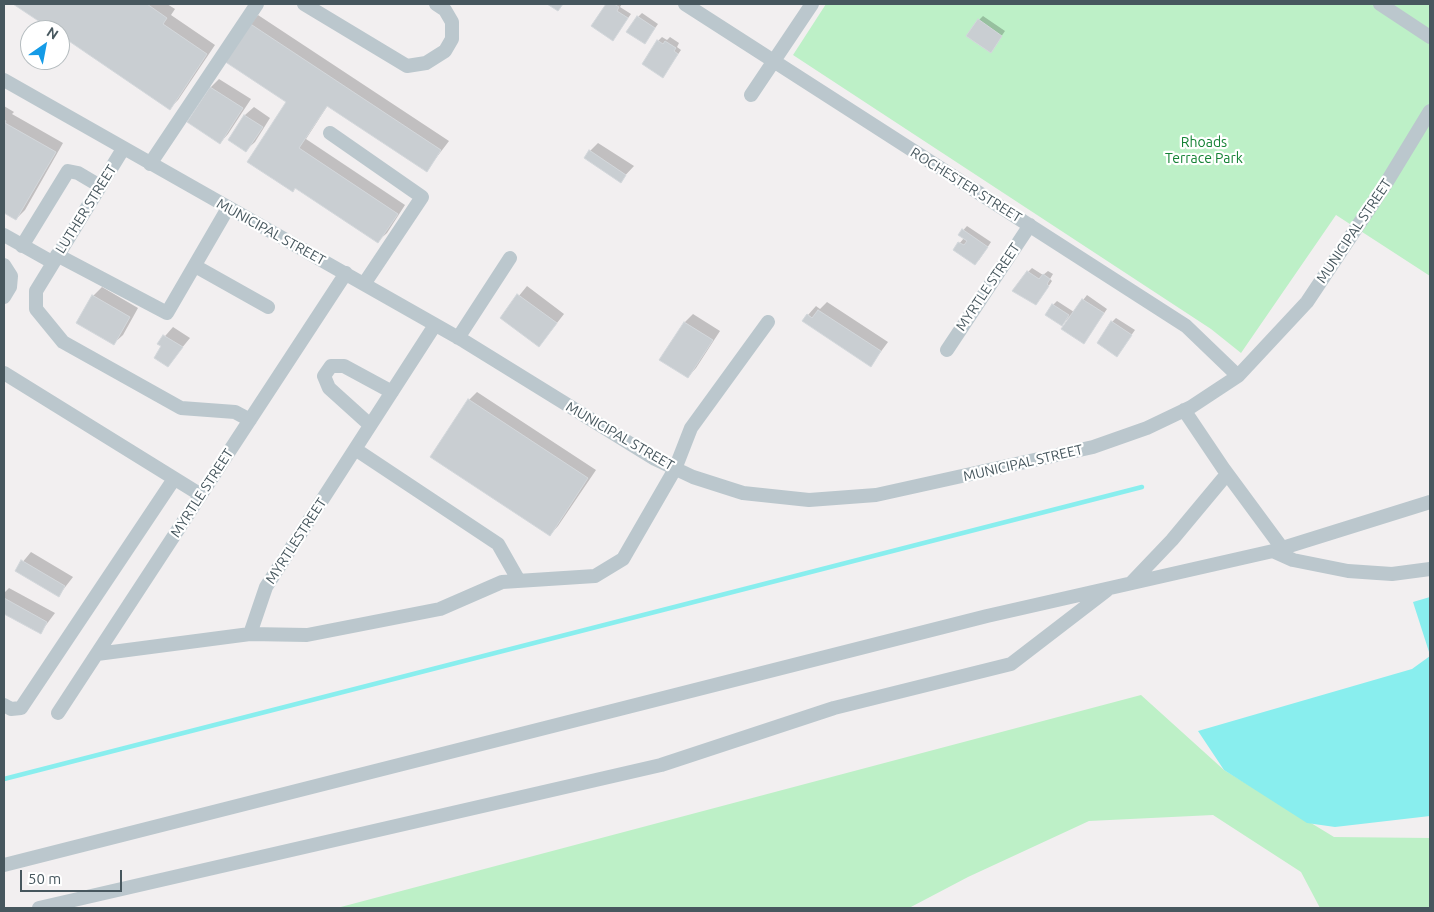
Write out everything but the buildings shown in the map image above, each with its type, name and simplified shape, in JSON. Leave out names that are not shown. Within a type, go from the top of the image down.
[{"type":"street","points":[[150,164],[257,4]]},
{"type":"street","points":[[304,4],[407,66],[426,63],[445,51],[452,39],[452,22],[445,10],[436,4]]},
{"type":"street","name":"ROCHESTER STREET","points":[[685,4],[1186,326],[1238,376]]},
{"type":"street","points":[[751,95],[812,4]]},
{"type":"street","points":[[1380,4],[1430,37]]},
{"type":"street","name":"MUNICIPAL STREET","points":[[4,80],[458,338],[655,459],[693,478],[743,492],[809,500],[876,495],[1093,447],[1147,428],[1184,410],[1238,376],[1307,302],[1385,185],[1430,111]]},
{"type":"street","points":[[330,133],[422,197],[364,284]]},
{"type":"street","name":"LUTHER STREET","points":[[123,149],[36,291],[36,309],[63,342],[181,408],[235,412],[250,420]]},
{"type":"street","points":[[22,246],[68,171],[78,172],[100,186]]},
{"type":"street","points":[[4,235],[53,262],[168,313],[228,208]]},
{"type":"street","name":"MYRTLE STREET","points":[[947,350],[1030,225]]},
{"type":"street","points":[[458,338],[510,258]]},
{"type":"street","points":[[4,265],[11,276],[10,287],[4,297]]},
{"type":"street","points":[[195,266],[268,307]]},
{"type":"street","name":"MYRTLE STREET","points":[[58,713],[346,273]]},
{"type":"street","points":[[97,654],[250,634],[307,635],[440,609],[502,582],[595,576],[623,559],[675,469],[692,428],[768,322]]},
{"type":"street","name":"MYRTLESTREET","points":[[250,634],[266,587],[435,325]]},
{"type":"street","points":[[370,425],[329,388],[324,376],[331,366],[344,366],[392,392]]},
{"type":"street","points":[[4,373],[201,495]]},
{"type":"street","points":[[1184,410],[1278,549],[1293,560],[1348,571],[1392,574],[1430,569]]},
{"type":"street","points":[[354,449],[498,544],[519,581]]},
{"type":"street","points":[[1131,582],[1172,540],[1227,474]]},
{"type":"street","points":[[4,704],[11,709],[21,708],[174,479]]},
{"type":"street","points":[[4,866],[987,616],[1278,549],[1430,502]]},
{"type":"street","points":[[39,908],[661,765],[834,708],[1011,664],[1111,588]]},
{"type":"green space","name":"Rhoads Terrace Park","points":[[826,4],[1430,4],[1430,276],[1336,215],[1241,353],[1211,329],[793,55]]},
{"type":"green space","points":[[1141,695],[1224,770],[1334,837],[1430,838],[1430,908],[1320,908],[1301,872],[1213,815],[1089,821],[968,877],[909,908],[337,908]]},
{"type":"water","points":[[1430,597],[1430,655],[1413,602]]},
{"type":"water","points":[[1430,656],[1430,816],[1335,827],[1307,823],[1224,770],[1198,731],[1412,669]]},
{"type":"waterway","points":[[4,779],[1142,487]]}]
